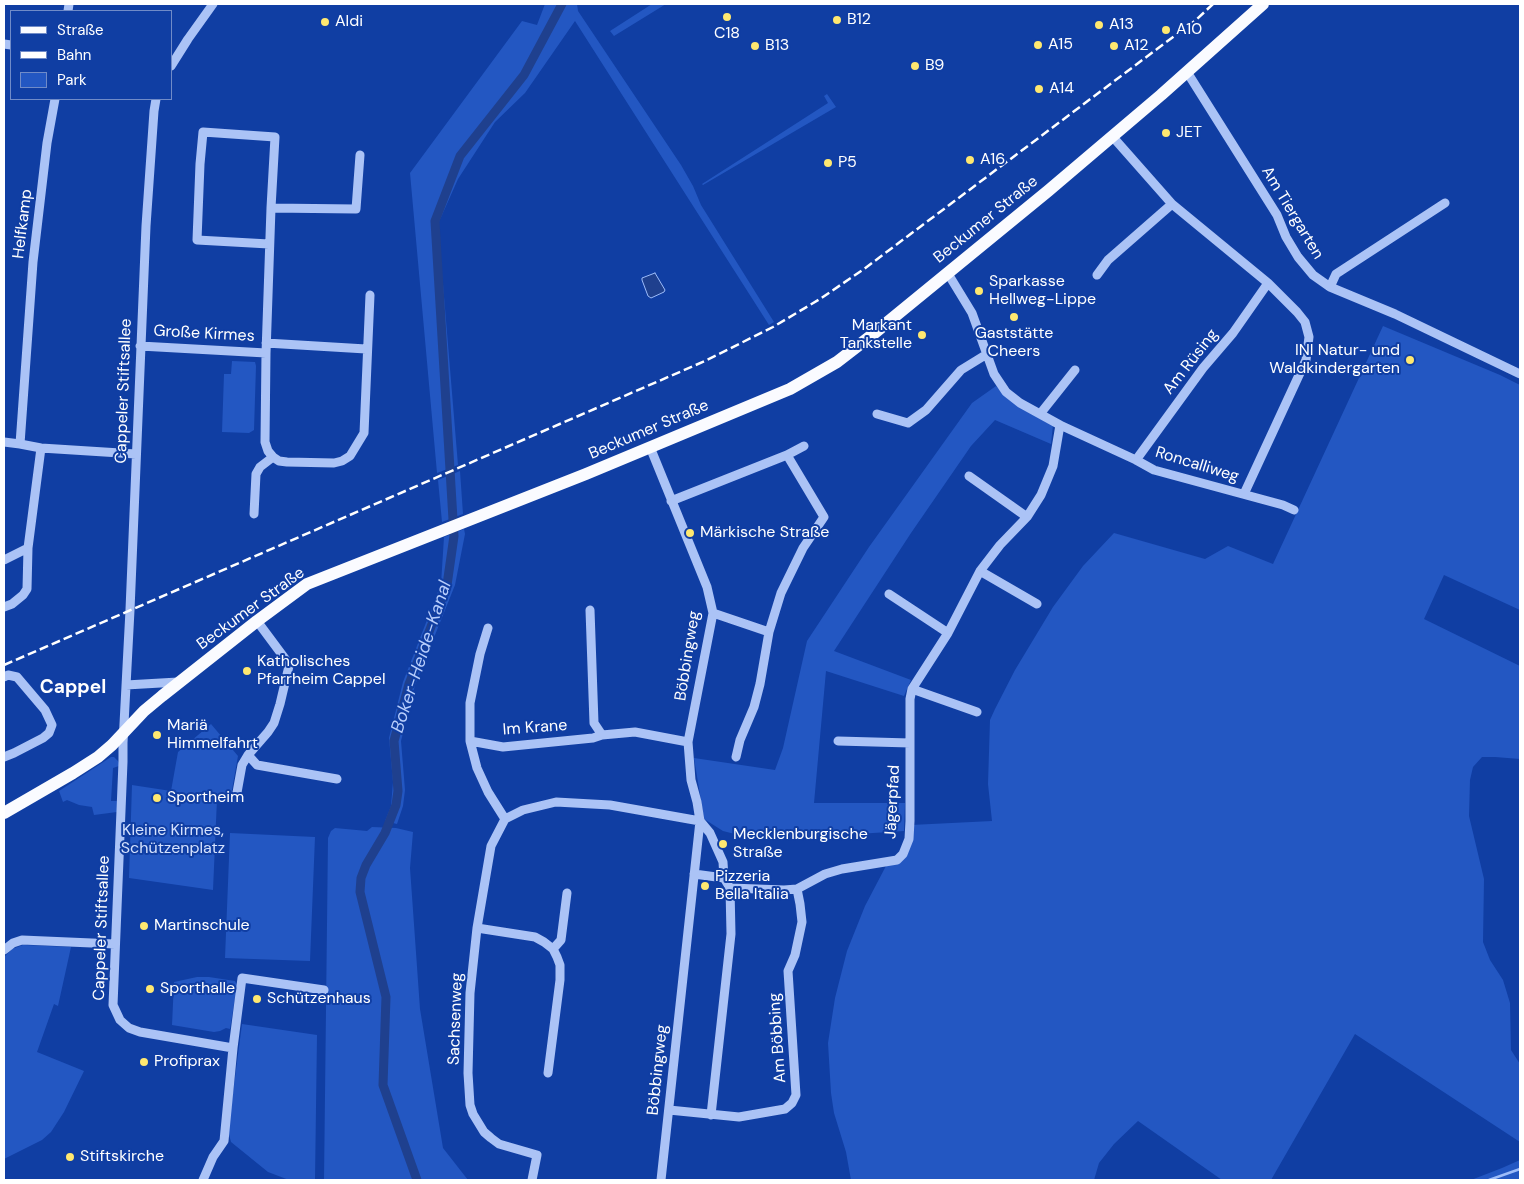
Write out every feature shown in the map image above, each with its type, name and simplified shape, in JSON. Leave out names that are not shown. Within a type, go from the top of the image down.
[{"type":"main road","name":"Beckumer Straße","points":[[5,811],[98,757],[144,711],[178,682],[307,584],[586,474],[790,389],[837,362],[1048,191],[1263,4]]},
{"type":"street","points":[[172,64],[213,4]]},
{"type":"street","name":"Am Tiergarten","points":[[1187,72],[1277,215],[1286,237],[1298,257],[1313,275],[1330,287],[1395,314],[1520,374]]},
{"type":"street","name":"Helfkamp","points":[[20,444],[33,262],[47,142],[55,100]]},
{"type":"street","name":"Cappeler Stiftsallee","points":[[156,100],[153,117],[140,346],[113,1005],[120,1020],[129,1028],[140,1032],[233,1048]]},
{"type":"street","name":"Große Kirmes","points":[[269,244],[198,240],[200,164],[203,132],[275,137],[269,244],[265,442],[268,451],[273,457]]},
{"type":"street","points":[[1112,136],[1172,204],[1268,283],[1305,322],[1309,337],[1306,360],[1244,494]]},
{"type":"street","points":[[271,208],[356,208],[360,155]]},
{"type":"street","points":[[1330,287],[1336,274],[1445,203]]},
{"type":"street","points":[[1097,275],[1108,260],[1172,204]]},
{"type":"street","name":"Roncalliweg","points":[[947,272],[972,313],[994,374],[1006,392],[1020,403],[1060,425],[1154,470],[1282,504],[1294,510]]},
{"type":"street","name":"Am Rüsing","points":[[1136,460],[1268,283]]},
{"type":"street","points":[[254,514],[256,474],[273,457],[279,461],[287,462],[334,463],[342,461],[350,456],[364,433],[366,349],[370,295]]},
{"type":"street","name":"Große Kirmes","points":[[140,346],[366,349]]},
{"type":"street","points":[[877,414],[908,423],[926,410],[961,370],[987,354]]},
{"type":"street","points":[[1040,414],[1075,370]]},
{"type":"street","name":"Jägerpfad","points":[[797,889],[825,874],[842,868],[898,860],[903,854],[909,839],[910,699],[912,689],[948,633],[980,571],[1000,545],[1026,517],[1041,495],[1053,466],[1060,425]]},
{"type":"street","points":[[4,442],[41,448],[136,454]]},
{"type":"street","points":[[671,501],[804,446]]},
{"type":"street","name":"Böbbingweg","points":[[650,447],[707,587],[712,613],[688,742],[691,780],[700,821],[661,1180]]},
{"type":"street","points":[[4,607],[12,604],[27,589],[28,548],[41,448]]},
{"type":"street","points":[[736,757],[740,740],[754,707],[770,632],[781,593],[803,548],[824,516],[787,454]]},
{"type":"street","points":[[969,476],[1026,517]]},
{"type":"street","points":[[4,560],[28,548]]},
{"type":"street","points":[[980,571],[1037,604]]},
{"type":"street","points":[[889,594],[948,633]]},
{"type":"street","points":[[590,610],[594,723],[602,735]]},
{"type":"street","points":[[712,613],[770,632]]},
{"type":"street","points":[[236,798],[242,765],[274,723],[289,666],[257,621]]},
{"type":"street","points":[[488,628],[480,654],[470,703],[470,741],[477,768],[488,792],[505,819],[523,810],[556,802],[610,805],[700,821]]},
{"type":"street","points":[[4,677],[8,675],[17,677],[45,710],[52,725],[49,733],[43,738],[4,757]]},
{"type":"street","points":[[126,685],[178,682]]},
{"type":"street","points":[[912,689],[977,712]]},
{"type":"street","name":"Im Krane","points":[[470,741],[503,747],[635,732],[688,742]]},
{"type":"street","name":"Jägerpfad","points":[[838,741],[910,743]]},
{"type":"street","points":[[248,755],[257,765],[337,779]]},
{"type":"street","name":"Sachsenweg","points":[[505,819],[491,846],[477,928],[470,993],[468,1073],[470,1105],[484,1132],[499,1144],[537,1155],[532,1180]]},
{"type":"street","name":"Böbbingweg","points":[[700,821],[710,833],[723,862],[724,878]]},
{"type":"street","points":[[694,874],[724,878],[730,888],[731,934],[712,1115]]},
{"type":"street","points":[[730,888],[797,889]]},
{"type":"street","name":"Am Böbbing","points":[[669,1110],[739,1117],[785,1109],[792,1103],[796,1095],[788,970],[794,955],[802,922],[797,889]]},
{"type":"street","points":[[553,949],[561,940],[567,893]]},
{"type":"street","points":[[477,928],[535,937],[553,949],[560,965],[560,980],[548,1073]]},
{"type":"street","points":[[4,950],[13,943],[22,940],[115,944]]},
{"type":"street","points":[[204,1180],[213,1157],[224,1141],[242,978],[324,990]]},
{"type":"green space","points":[[545,4],[577,4],[578,11],[681,165],[701,205],[774,322],[769,325],[575,21],[525,93],[495,122],[458,179],[438,224],[458,465],[437,473],[410,173],[522,21],[537,25]]},
{"type":"green space","points":[[652,4],[666,4],[614,36],[610,31]]},
{"type":"green space","points":[[827,94],[836,107],[702,184],[828,103],[824,96]]},
{"type":"green space","points":[[1383,326],[1520,385],[1520,610],[1444,575],[1424,619],[1520,666],[1520,759],[1482,757],[1473,767],[1470,780],[1469,816],[1484,879],[1483,942],[1490,960],[1503,980],[1510,1003],[1511,1050],[1520,1064],[1520,1142],[1355,1034],[1271,1180],[1222,1180],[1138,1121],[1114,1144],[1099,1163],[1094,1180],[851,1180],[846,1152],[834,1113],[831,1093],[828,1043],[835,998],[847,951],[865,906],[887,864],[904,854],[911,825],[992,821],[988,784],[990,720],[1015,670],[1053,607],[1083,566],[1114,533],[1205,559],[1228,546],[1273,564]]},
{"type":"green space","points":[[232,361],[255,362],[256,366],[254,430],[249,433],[222,432],[224,374],[231,374]]},
{"type":"green space","points":[[996,386],[1017,405],[1053,425],[1051,444],[995,420],[971,446],[911,533],[834,651],[911,680],[904,696],[826,671],[814,803],[905,803],[904,831],[754,839],[723,831],[704,819],[694,758],[775,770],[783,748],[807,641],[869,547],[972,403]]},
{"type":"green space","points":[[460,471],[463,514],[442,522],[438,480]]},
{"type":"green space","points":[[464,529],[465,534],[455,585],[415,685],[401,741],[405,790],[403,806],[397,824],[385,821],[391,806],[393,782],[389,738],[403,682],[441,584],[444,537]]},
{"type":"green space","name":"Kleine Kirmes, Schützenplatz","points":[[211,724],[238,756],[230,801],[217,799],[213,890],[129,878],[132,785],[171,791],[178,752]]},
{"type":"green space","points":[[111,757],[114,757],[119,762],[119,766],[113,768],[111,801],[118,801],[117,812],[94,815],[92,807],[79,805],[67,800],[63,802],[59,791]]},
{"type":"green space","points":[[372,827],[396,828],[413,832],[410,868],[420,1009],[443,1148],[468,1180],[324,1180],[328,838],[331,831],[335,828],[367,831]]},
{"type":"green space","points":[[230,833],[315,837],[310,961],[225,958]]},
{"type":"green space","points":[[23,945],[71,947],[58,1006],[54,1004],[37,1052],[84,1071],[64,1112],[51,1132],[42,1140],[4,1159],[4,957],[12,949]]},
{"type":"green space","points":[[197,977],[235,981],[237,985],[230,1029],[226,1028],[214,1032],[172,1025],[174,982]]},
{"type":"green space","points":[[242,1024],[317,1035],[315,1180],[289,1180],[268,1172],[231,1142],[228,1131]]},
{"type":"green space","points":[[1520,1160],[1520,1180],[1471,1180],[1502,1168]]},
{"type":"shaded area","points":[[655,273],[665,290],[651,298],[648,296],[642,278]]},
{"type":"waterway","name":"Boker-Heide-Kanal","points":[[417,1180],[383,1085],[386,997],[360,892],[361,878],[366,865],[385,833],[396,805],[398,791],[394,741],[409,684],[447,585],[454,536],[435,221],[460,156],[524,75],[562,4]]},
{"type":"waterway","points":[[1489,1180],[1520,1169]]},
{"type":"railway","points":[[4,665],[705,361],[773,327],[820,299],[864,269],[1196,20],[1213,4]]},
{"type":"place","name":"C18","points":[[727,17]]},
{"type":"place","name":"B12","points":[[837,20]]},
{"type":"place","name":"Aldi","points":[[325,22]]},
{"type":"place","name":"A13","points":[[1099,25]]},
{"type":"place","name":"A10","points":[[1166,30]]},
{"type":"place","name":"A15","points":[[1038,45]]},
{"type":"place","name":"B13","points":[[755,46]]},
{"type":"place","name":"A12","points":[[1114,46]]},
{"type":"place","name":"B9","points":[[915,66]]},
{"type":"place","name":"A14","points":[[1039,89]]},
{"type":"place","name":"JET","points":[[1166,133]]},
{"type":"place","name":"A16","points":[[970,160]]},
{"type":"place","name":"P5","points":[[828,163]]},
{"type":"place","name":"Sparkasse Hellweg-Lippe","points":[[979,291]]},
{"type":"place","name":"Gaststätte Cheers","points":[[1014,317]]},
{"type":"place","name":"Markant Tankstelle","points":[[922,335]]},
{"type":"place","name":"INI Natur- und Waldkindergarten","points":[[1410,360]]},
{"type":"place","name":"Märkische Straße","points":[[690,533]]},
{"type":"place","name":"Katholisches Pfarrheim Cappel","points":[[247,671]]},
{"type":"place","name":"Mariä Himmelfahrt","points":[[157,735]]},
{"type":"place","name":"Sportheim","points":[[157,798]]},
{"type":"place","name":"Mecklenburgische Straße","points":[[723,844]]},
{"type":"place","name":"Pizzeria Bella Italia","points":[[705,886]]},
{"type":"place","name":"Martinschule","points":[[144,926]]},
{"type":"place","name":"Sporthalle","points":[[150,989]]},
{"type":"place","name":"Schützenhaus","points":[[257,999]]},
{"type":"place","name":"Profiprax","points":[[144,1062]]},
{"type":"place","name":"Stiftskirche","points":[[70,1157]]},
{"type":"district","name":"Cappel","points":[[73,688]]}]
